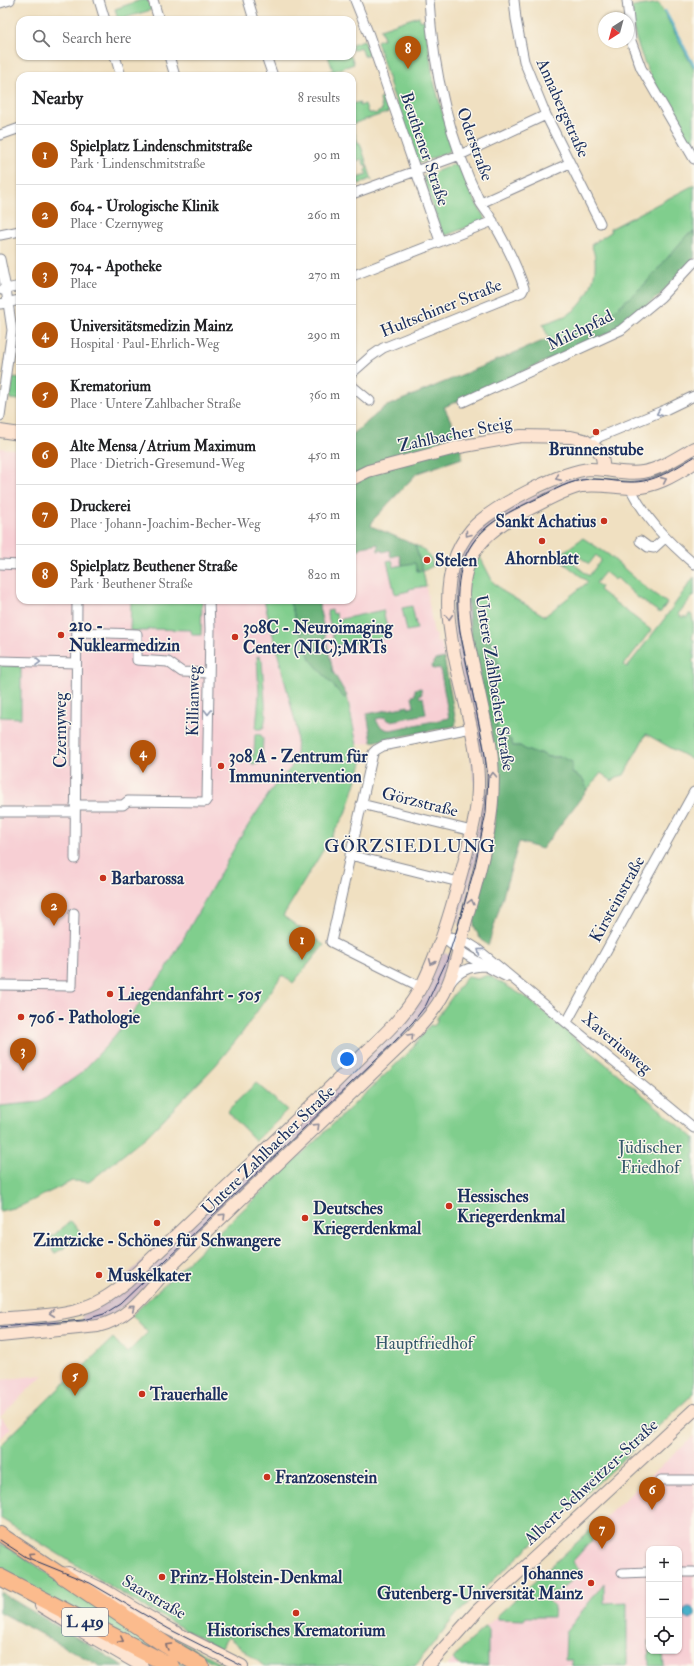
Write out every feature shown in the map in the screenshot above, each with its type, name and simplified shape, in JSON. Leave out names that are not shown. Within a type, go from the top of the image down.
[{"type":"highway","name":"Saarstraße","points":[[62,1575],[166,1645],[201,1666]]},
{"type":"highway","name":"L 419","points":[[0,1578],[171,1666]]},
{"type":"main road","name":"Saarstraße","points":[[0,1534],[62,1575]]},
{"type":"street","points":[[0,4],[10,0]]},
{"type":"street","points":[[99,0],[104,16]]},
{"type":"street","points":[[153,0],[158,16]]},
{"type":"street","points":[[248,0],[253,16]]},
{"type":"street","name":"Beuthener Straße","points":[[355,0],[369,36],[440,241]]},
{"type":"street","name":"Oderstraße","points":[[429,0],[432,45],[438,77],[460,155],[481,203],[493,221],[524,288]]},
{"type":"street","name":"Annabergstraße","points":[[514,0],[524,61],[546,116],[600,223]]},
{"type":"street","points":[[627,0],[631,41],[641,68],[694,158]]},
{"type":"street","points":[[117,60],[120,72]]},
{"type":"street","points":[[170,60],[173,72]]},
{"type":"street","points":[[267,60],[272,72]]},
{"type":"street","points":[[356,193],[460,155],[546,116]]},
{"type":"street","points":[[0,135],[16,129]]},
{"type":"street","points":[[481,203],[570,163]]},
{"type":"street","points":[[356,274],[493,221]]},
{"type":"street","points":[[0,235],[16,232]]},
{"type":"street","points":[[0,260],[4,303],[12,330],[0,416]]},
{"type":"street","name":"Milchpfad","points":[[463,402],[621,330],[661,297],[694,262]]},
{"type":"street","points":[[3,289],[16,287]]},
{"type":"street","name":"Hultschiner Straße","points":[[356,369],[383,348],[522,292],[524,288]]},
{"type":"street","points":[[4,303],[16,301]]},
{"type":"street","points":[[356,389],[370,401]]},
{"type":"street","points":[[612,486],[599,472],[591,444],[599,437],[667,409],[694,396]]},
{"type":"street","points":[[0,431],[16,433]]},
{"type":"street","name":"Zahlbacher Steig","points":[[356,477],[368,471],[459,447],[521,436],[571,437],[584,440],[591,444]]},
{"type":"street","name":"Untere Zahlbacher Straße","points":[[0,1319],[57,1313],[83,1308],[106,1298],[127,1282],[384,1034],[406,1010],[421,987],[442,937],[459,882],[477,806],[478,777],[471,728],[451,636],[448,604],[450,571],[458,551],[476,524],[496,508],[569,473],[645,472],[661,466],[694,448]]},
{"type":"street","name":"Untere Zahlbacher Straße","points":[[0,1336],[98,1326],[112,1321],[128,1311],[166,1271],[413,1034],[433,1011],[446,989],[460,945],[492,811],[494,787],[491,751],[462,609],[463,585],[466,570],[476,549],[494,529],[523,512],[568,490],[581,486],[595,485],[630,488],[656,484],[694,463]]},
{"type":"street","points":[[581,486],[599,472]]},
{"type":"street","points":[[632,473],[629,479],[630,488],[644,512],[665,538],[694,564]]},
{"type":"street","points":[[640,541],[648,547],[654,548],[665,538]]},
{"type":"street","points":[[0,564],[16,564]]},
{"type":"street","name":"Czernyweg","points":[[75,859],[77,604]]},
{"type":"street","name":"Killianweg","points":[[75,809],[123,804],[128,801],[204,802],[207,799],[209,604]]},
{"type":"street","points":[[77,632],[137,634],[137,660],[168,662],[182,672],[209,673]]},
{"type":"street","points":[[0,661],[76,663]]},
{"type":"street","points":[[421,987],[332,942],[373,753],[383,746],[471,728]]},
{"type":"street","name":"Kirsteinstraße","points":[[567,1022],[694,792]]},
{"type":"street","name":"Görzstraße","points":[[361,804],[472,831]]},
{"type":"street","points":[[0,812],[75,809]]},
{"type":"street","points":[[350,855],[459,882]]},
{"type":"street","points":[[0,985],[72,986],[74,913]]},
{"type":"street","name":"Xaveriusweg","points":[[442,937],[460,945],[476,948],[694,1128]]},
{"type":"street","name":"Xaveriusweg","points":[[460,945],[485,966],[519,983]]},
{"type":"street","points":[[446,989],[454,977],[461,972],[473,967],[485,966]]},
{"type":"street","name":"Albert-Schweitzer-Straße","points":[[428,1666],[477,1611],[694,1410]]},
{"type":"street","points":[[661,1480],[694,1480]]},
{"type":"street","name":"Saarstraße","points":[[45,1564],[90,1583],[169,1629],[242,1666]]},
{"type":"street","points":[[622,1573],[646,1572]]},
{"type":"street","points":[[682,1572],[694,1572]]},
{"type":"street","points":[[0,1578],[80,1630],[142,1666]]},
{"type":"shaded area","points":[[0,448],[16,450],[16,604],[265,604],[297,729],[298,743],[296,758],[291,768],[274,786],[240,838],[165,971],[109,1043],[80,1074],[40,1102],[0,1106]]},
{"type":"shaded area","points":[[694,452],[694,460],[664,477],[635,483],[634,478]]},
{"type":"shaded area","points":[[586,476],[585,481],[497,521],[486,530],[475,543],[480,721],[489,777],[483,834],[458,923],[455,918],[479,819],[454,630],[453,577],[466,544],[493,515],[566,479]]},
{"type":"shaded area","points":[[356,528],[415,545],[425,580],[434,635],[436,635],[437,643],[441,642],[456,722],[455,726],[357,745],[347,696],[333,672],[318,604],[356,604]]},
{"type":"shaded area","points":[[445,953],[451,956],[444,981],[435,998],[413,1028],[133,1299],[112,1315],[96,1322],[85,1322],[82,1318],[84,1314],[390,1036],[441,955]]},
{"type":"shaded area","points":[[59,1319],[57,1324],[0,1332],[0,1321]]},
{"type":"shaded area","points":[[43,1375],[0,1417],[0,1380]]},
{"type":"shaded area","points":[[0,1417],[11,1428],[0,1439]]},
{"type":"shaded area","name":"Johannes Gutenberg-Universität Mainz","points":[[694,1436],[694,1666],[447,1666],[464,1646]]},
{"type":"green space","points":[[141,0],[148,0],[151,10],[131,16],[117,16],[115,9]]},
{"type":"green space","points":[[659,3],[694,70],[694,150],[651,78],[634,31],[634,12],[632,12],[632,7]]},
{"type":"green space","points":[[419,16],[420,21],[425,20],[433,78],[452,148],[450,151],[420,163],[417,161],[392,91],[377,41],[384,38],[380,29]]},
{"type":"green space","points":[[364,40],[369,54],[364,56],[361,47],[356,49],[356,43]]},
{"type":"green space","points":[[329,60],[352,60],[354,64],[334,72],[327,72],[333,70]]},
{"type":"green space","points":[[384,98],[389,112],[356,123],[356,103],[359,102],[360,106],[365,104],[368,113],[375,114],[382,110],[380,99]]},
{"type":"green space","points":[[356,137],[358,143],[360,143],[372,180],[370,179],[359,184],[357,178],[367,175],[365,169],[367,168],[362,159],[356,161]]},
{"type":"green space","points":[[457,163],[486,220],[444,236],[442,235],[423,177]]},
{"type":"green space","points":[[694,185],[694,258],[619,328],[444,407],[458,436],[462,458],[417,473],[373,520],[370,526],[356,455],[356,432],[385,407],[549,339],[543,324],[561,318],[574,311],[582,302],[591,286],[595,269],[594,253],[591,245],[611,232],[610,229]]},
{"type":"green space","points":[[694,232],[694,258],[660,295],[619,328],[444,407],[458,436],[462,458],[417,473],[373,520],[371,526],[415,545],[423,571],[417,571],[415,563],[402,565],[399,555],[391,557],[389,550],[383,552],[382,550],[378,551],[378,544],[362,547],[356,552],[356,432],[385,407],[550,338],[553,345],[603,320],[644,285],[687,235]]},
{"type":"green space","points":[[13,377],[16,377],[16,400],[10,399]]},
{"type":"green space","points":[[583,538],[609,555],[646,588],[667,603],[660,613],[637,597],[617,578],[615,580],[605,572],[596,583],[601,587],[599,590],[651,630],[624,665],[627,667],[665,618],[694,577],[694,597],[693,596],[678,614],[683,618],[684,616],[687,618],[689,614],[691,614],[693,622],[692,639],[694,640],[694,659],[692,661],[694,663],[694,761],[646,734],[624,775],[617,777],[612,781],[601,773],[587,790],[583,779],[572,773],[562,757],[548,757],[541,753],[534,753],[526,750],[520,746],[513,746],[511,740],[503,736],[498,729],[493,712],[493,703],[495,685],[500,669],[484,621],[467,596],[467,583],[478,553],[493,582],[504,592],[545,616],[588,582],[556,557]],"holes":[[[596,555],[601,560],[589,576],[574,564],[580,557],[589,564]]]},
{"type":"green space","points":[[415,545],[427,553],[431,558],[433,566],[423,571]]},
{"type":"green space","points":[[392,560],[394,567],[415,562],[423,571],[426,586],[409,589],[409,591],[395,594],[387,561]]},
{"type":"green space","points":[[467,596],[484,621],[500,669],[495,681],[493,694],[494,717],[499,730],[503,736],[511,740],[513,746],[520,746],[526,750],[534,753],[541,753],[548,757],[562,757],[572,762],[572,773],[583,779],[587,790],[542,849],[519,842],[488,946],[479,937],[474,925],[475,905],[493,832],[499,787],[497,761],[471,636]]},
{"type":"green space","points":[[131,604],[202,604],[201,635],[192,635],[191,630],[149,629],[148,631],[130,631]]},
{"type":"green space","points":[[265,604],[318,604],[333,672],[347,696],[362,763],[347,811],[283,916],[324,945],[293,983],[282,975],[242,1033],[215,1066],[147,1136],[89,1182],[72,1181],[21,1206],[0,1211],[0,1106],[40,1102],[80,1074],[109,1043],[165,971],[240,838],[274,786],[291,768],[296,758],[297,729]]},
{"type":"green space","points":[[290,604],[319,604],[333,672],[347,696],[344,698],[310,659]]},
{"type":"green space","points":[[412,606],[417,629],[407,631],[402,608]]},
{"type":"green space","points":[[332,610],[333,614],[336,613],[337,620],[383,610],[389,636],[364,643],[338,645],[339,654],[337,655],[327,611]]},
{"type":"green space","points":[[257,656],[260,657],[262,661],[266,715],[264,727],[261,729],[256,729],[259,695]]},
{"type":"green space","points":[[444,658],[456,722],[455,726],[372,742],[367,714],[408,706],[408,708],[414,707],[412,696],[415,695],[415,689],[421,688],[422,694],[419,695],[420,698],[423,697],[426,714],[391,721],[387,720],[385,717],[376,719],[381,726],[390,730],[449,718],[440,668],[433,669],[432,665],[435,660]]},
{"type":"green space","points":[[0,665],[21,666],[21,718],[0,717]]},
{"type":"green space","points":[[255,734],[261,735],[263,738],[262,760],[258,764],[252,764],[251,755],[254,755]]},
{"type":"green space","name":"Hauptfriedhof","points":[[488,975],[527,998],[694,1138],[694,1393],[456,1615],[415,1666],[264,1666],[228,1637],[220,1649],[139,1604],[0,1518],[0,1446],[113,1338],[127,1353],[148,1332],[132,1315],[408,1053],[430,1025],[434,1026],[437,1022],[437,1018],[465,979],[468,977],[477,979]]},
{"type":"green space","points":[[256,1083],[287,1110],[256,1141],[227,1111]]},
{"type":"green space","points":[[71,1221],[82,1235],[64,1248],[55,1253],[53,1252],[50,1238]]},
{"type":"green space","points":[[597,1524],[602,1529],[572,1562],[580,1571],[567,1585],[552,1594],[549,1601],[554,1606],[553,1617],[526,1617],[524,1620],[497,1619],[497,1616]]},
{"type":"green space","points":[[0,1543],[28,1560],[186,1666],[110,1630],[0,1572]]},
{"type":"green space","points":[[604,1583],[604,1603],[627,1602],[627,1666],[572,1666],[572,1660],[565,1660],[566,1632]]},
{"type":"green space","points":[[0,1592],[124,1666],[100,1666],[0,1612]]},
{"type":"green space","points":[[485,1627],[488,1628],[488,1666],[461,1666],[453,1659],[464,1646]]},
{"type":"green space","points":[[161,1631],[226,1666],[220,1666],[160,1633]]},
{"type":"green space","points":[[649,1654],[663,1654],[664,1666],[649,1666]]},
{"type":"water","points":[[687,1607],[691,1607],[695,1613],[691,1619],[687,1619],[683,1615],[683,1611]]},
{"type":"waterway","points":[[665,11],[694,66]]},
{"type":"tram line","points":[[0,1327],[83,1320],[104,1314],[120,1304],[395,1041],[413,1022],[426,1005],[447,960],[475,866],[486,813],[488,777],[484,749],[458,617],[458,588],[460,574],[469,549],[477,537],[497,519],[562,486],[575,481],[588,479],[639,482],[656,478],[694,457]]},
{"type":"tram line","points":[[0,1540],[26,1557],[90,1583],[169,1629],[242,1666]]},
{"type":"place","name":"Spielplatz Beuthener Straße","points":[[408,69]]},
{"type":"place","name":"Brunnenstube","points":[[596,432]]},
{"type":"place","name":"Sankt Achatius","points":[[604,521]]},
{"type":"place","name":"Ahornblatt","points":[[542,541]]},
{"type":"place","name":"Stelen","points":[[427,560]]},
{"type":"place","name":"210 - Nuklearmedizin","points":[[61,635]]},
{"type":"place","name":"308C - Neuroimaging Center (NIC);MRTs","points":[[235,637]]},
{"type":"place","name":"308 A - Zentrum für Immunintervention","points":[[221,766]]},
{"type":"place","name":"Universitätsmedizin Mainz","points":[[143,773]]},
{"type":"place","name":"Barbarossa","points":[[103,878]]},
{"type":"place","name":"604 - Urologische Klinik","points":[[54,926]]},
{"type":"place","name":"Spielplatz Lindenschmitstraße","points":[[302,960]]},
{"type":"place","name":"Liegendanfahrt - 505","points":[[110,994]]},
{"type":"place","name":"706 - Pathologie","points":[[21,1017]]},
{"type":"place","name":"704 - Apotheke","points":[[23,1071]]},
{"type":"place","name":"Hessisches Kriegerdenkmal","points":[[449,1206]]},
{"type":"place","name":"Deutsches Kriegerdenkmal","points":[[305,1218]]},
{"type":"place","name":"Zimtzicke - Schönes für Schwangere","points":[[157,1223]]},
{"type":"place","name":"Muskelkater","points":[[99,1275]]},
{"type":"place","name":"Trauerhalle","points":[[142,1394]]},
{"type":"place","name":"Krematorium","points":[[75,1396]]},
{"type":"place","name":"Franzosenstein","points":[[267,1477]]},
{"type":"place","name":"Alte Mensa / Atrium Maximum","points":[[652,1510]]},
{"type":"place","name":"Druckerei","points":[[602,1549]]},
{"type":"place","name":"Prinz-Holstein-Denkmal","points":[[162,1577]]},
{"type":"place","name":"Johannes Gutenberg-Universität Mainz","points":[[591,1583]]},
{"type":"place","name":"Historisches Krematorium","points":[[296,1613]]},
{"type":"district","name":"GÖRZSIEDLUNG","points":[[410,846]]},
{"type":"park label","name":"Jüdischer Friedhof","points":[[650,1157]]}]
